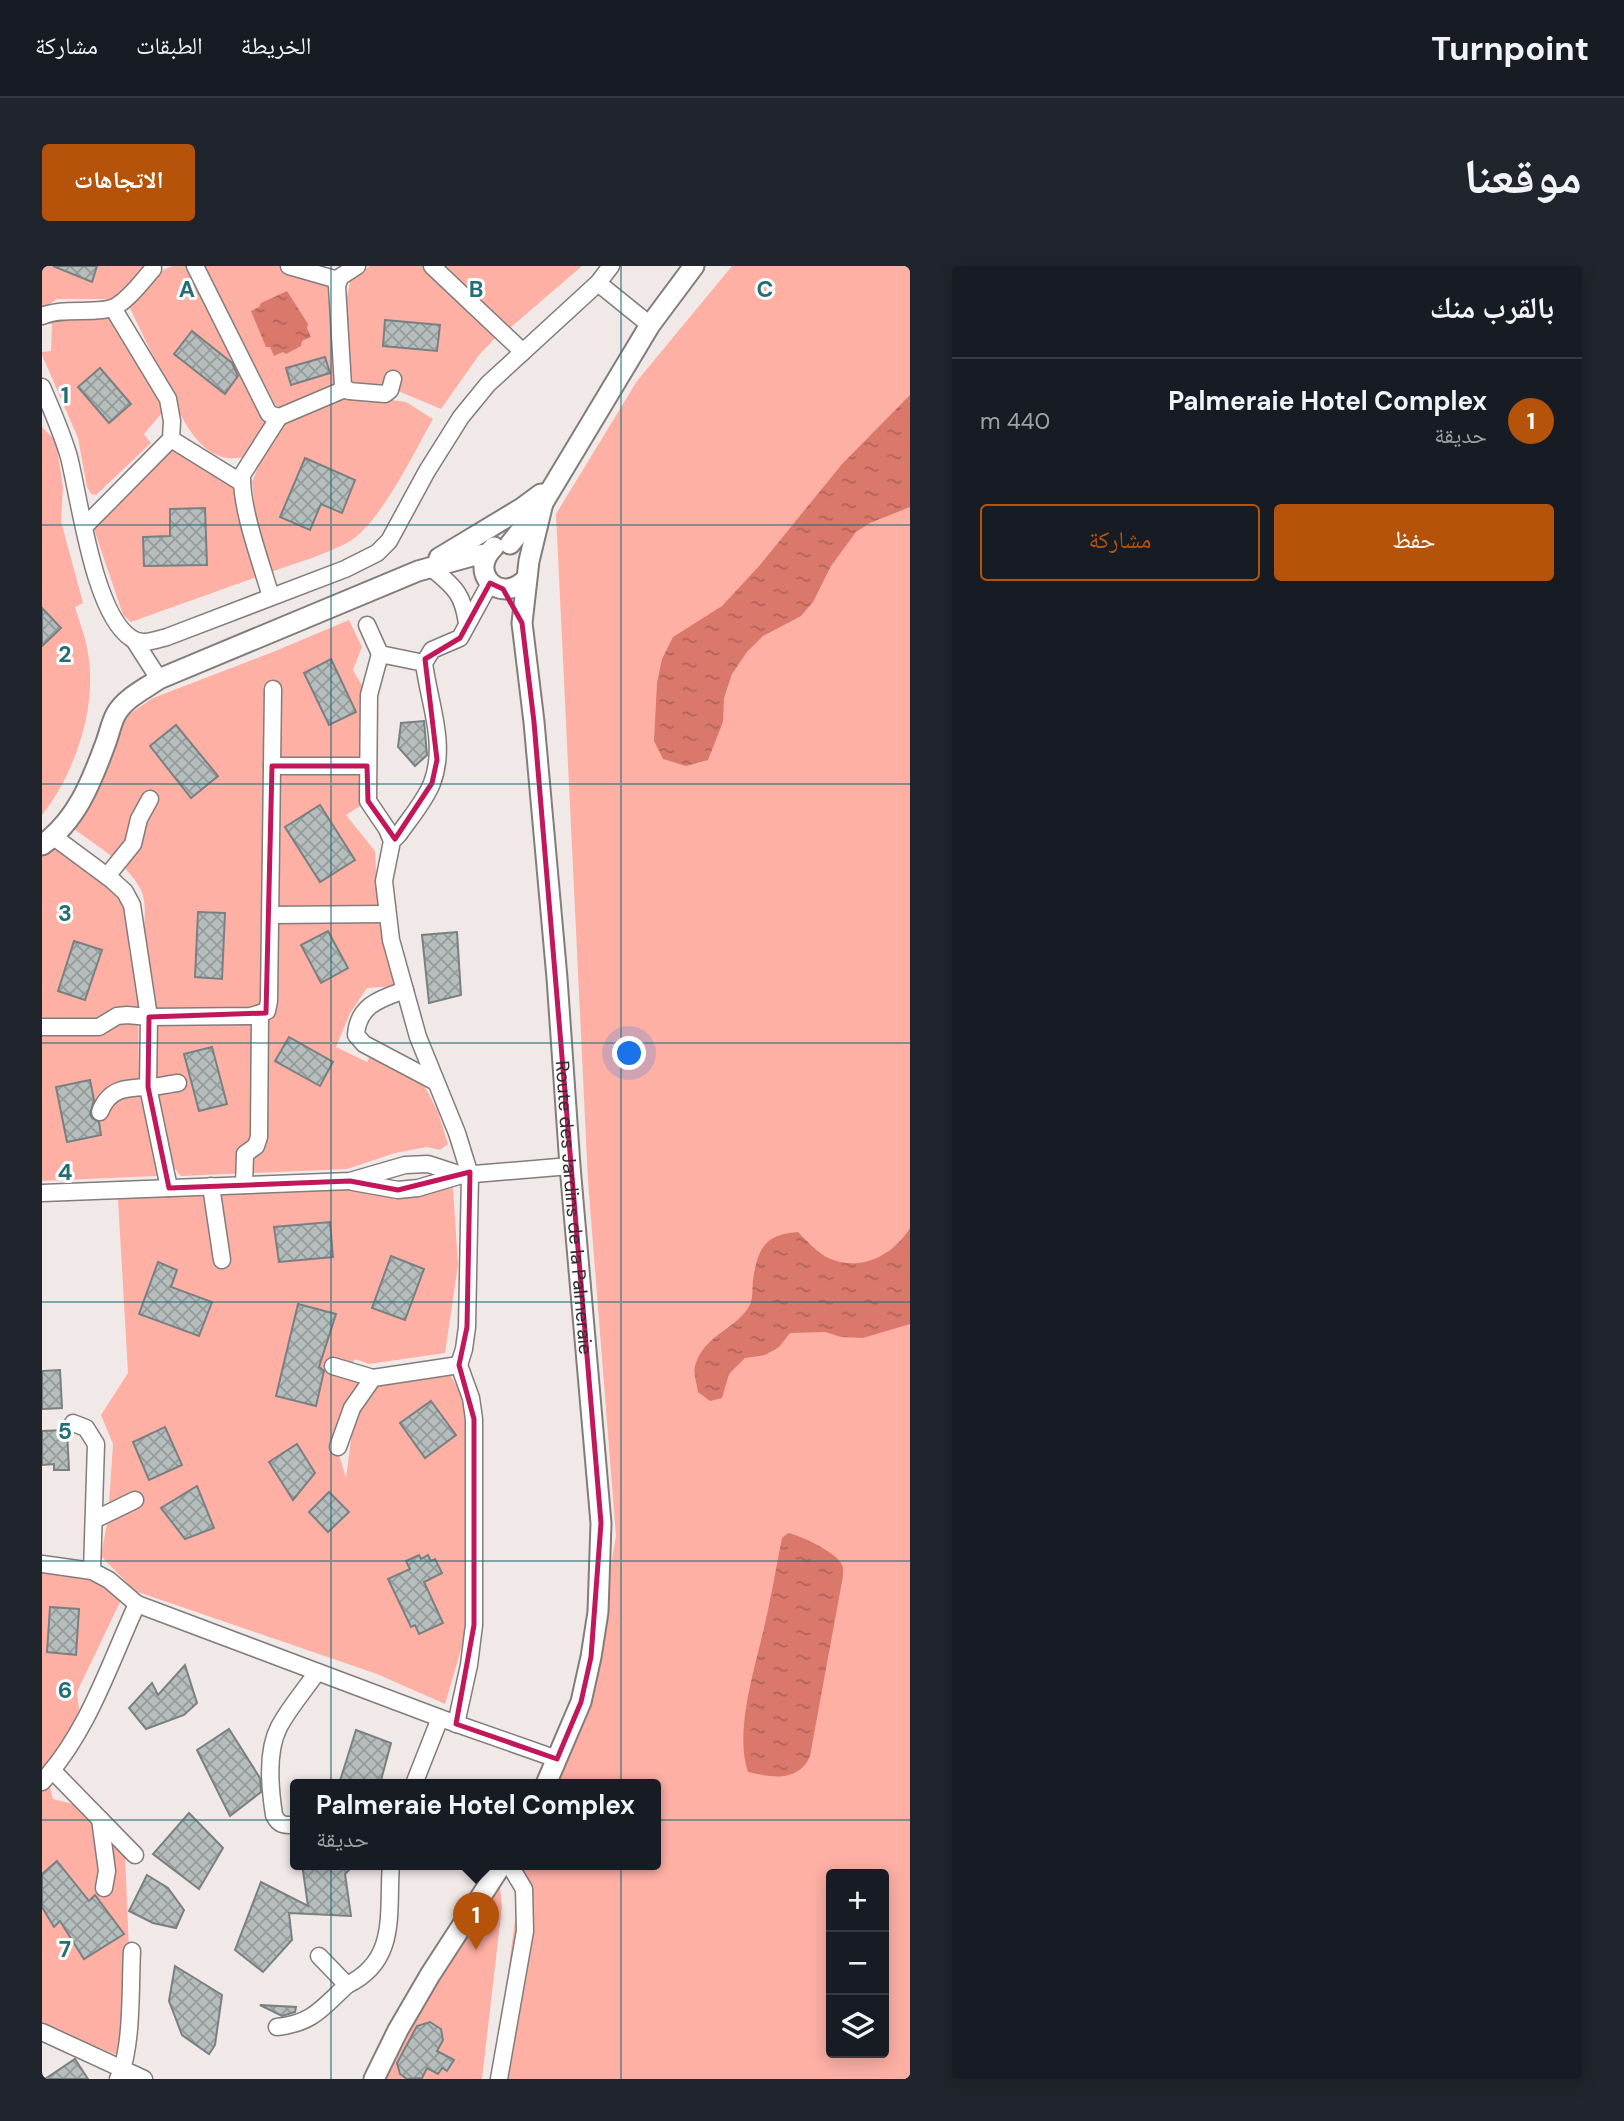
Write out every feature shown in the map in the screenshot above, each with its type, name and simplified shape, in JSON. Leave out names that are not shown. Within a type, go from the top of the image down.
[{"type":"street","points":[[195,266],[265,408],[269,414],[279,417]]},
{"type":"street","points":[[289,266],[338,280]]},
{"type":"street","points":[[338,280],[357,266]]},
{"type":"street","points":[[432,266],[523,352]]},
{"type":"street","points":[[134,640],[144,643],[167,637],[355,565],[377,553],[389,541],[427,471],[461,417],[488,384],[598,284],[611,266]]},
{"type":"street","name":"Route des Jardins de la Palmeraie","points":[[522,623],[491,575],[493,548],[510,544],[543,503],[650,325],[694,266]]},
{"type":"street","points":[[42,316],[53,311],[113,308],[131,295],[153,267]]},
{"type":"street","points":[[338,280],[342,379],[345,389]]},
{"type":"street","points":[[598,284],[650,325]]},
{"type":"street","points":[[85,526],[171,439],[169,399],[113,308]]},
{"type":"street","points":[[271,597],[247,510],[242,475],[279,417],[345,389],[385,394],[390,390],[393,379]]},
{"type":"street","points":[[42,387],[63,439],[101,593],[115,622],[134,640],[159,679]]},
{"type":"street","points":[[171,439],[242,483]]},
{"type":"street","points":[[426,571],[554,485]]},
{"type":"street","name":"Route des Jardins de la Palmeraie","points":[[543,503],[527,570],[522,623],[534,722],[557,978],[570,1167],[601,1523],[598,1612],[581,1702],[548,1779]]},
{"type":"street","points":[[169,1188],[148,1087],[149,1017],[132,905],[125,892],[107,876],[48,841],[70,818],[87,791],[117,713],[131,698],[159,679],[446,562],[520,585],[527,570],[525,553],[510,544]]},
{"type":"street","points":[[426,571],[454,587],[460,597],[467,623]]},
{"type":"street","points":[[417,1779],[448,1721],[469,1665],[474,1625],[474,1419],[471,1398],[459,1365],[467,1327],[466,1175],[457,1133],[418,1037],[391,940],[384,881],[392,841],[432,783],[437,760],[438,737],[424,663],[432,650],[460,638],[491,575]]},
{"type":"street","points":[[367,625],[380,654],[369,695],[368,801],[392,841]]},
{"type":"street","points":[[380,654],[424,663]]},
{"type":"street","points":[[42,1027],[99,1027],[117,1016],[260,1014],[267,1011],[271,915],[273,690]]},
{"type":"street","points":[[272,766],[367,766]]},
{"type":"street","points":[[107,876],[133,844],[139,818],[150,799]]},
{"type":"street","points":[[271,915],[386,914]]},
{"type":"street","points":[[405,990],[368,1006],[362,1013],[355,1035],[364,1044],[434,1081]]},
{"type":"street","points":[[244,1185],[244,1154],[256,1146],[258,1137],[260,1014]]},
{"type":"street","points":[[100,1112],[104,1102],[124,1088],[178,1083]]},
{"type":"street","points":[[350,1181],[405,1165],[428,1164],[466,1175]]},
{"type":"street","points":[[42,1193],[350,1181],[398,1191],[466,1175],[570,1167]]},
{"type":"street","points":[[211,1186],[222,1260]]},
{"type":"street","points":[[333,1366],[373,1378],[459,1365]]},
{"type":"street","points":[[338,1447],[352,1408],[373,1378]]},
{"type":"street","points":[[73,1423],[86,1428],[96,1444],[92,1571]]},
{"type":"street","points":[[94,1520],[135,1500]]},
{"type":"street","points":[[42,1564],[92,1571],[109,1580],[137,1604],[448,1721],[558,1759]]},
{"type":"street","points":[[135,1855],[100,1819],[47,1776],[62,1759],[85,1721],[137,1604]]},
{"type":"street","points":[[290,1825],[277,1822],[274,1815],[271,1762],[273,1743],[278,1728],[317,1672]]},
{"type":"street","points":[[100,1819],[107,1871],[104,1888]]},
{"type":"street","points":[[277,2027],[298,2024],[312,2017],[347,1985],[362,1978],[376,1963],[385,1944],[389,1925],[391,1870]]},
{"type":"street","points":[[374,2079],[398,2029],[430,1975],[498,1870]]},
{"type":"street","points":[[499,2079],[525,1931],[524,1889],[513,1870]]},
{"type":"street","points":[[120,2074],[129,2022],[132,1951]]},
{"type":"street","points":[[319,1956],[347,1985]]},
{"type":"street","points":[[42,2032],[120,2074],[144,2079]]},
{"type":"highlighted area","points":[[490,583],[503,589],[522,623],[534,722],[601,1523],[591,1657],[581,1702],[557,1759],[456,1724],[474,1625],[474,1419],[459,1365],[467,1327],[470,1172],[398,1190],[350,1181],[169,1188],[148,1087],[149,1017],[266,1013],[272,766],[367,766],[368,801],[395,839],[432,783],[437,760],[425,659],[460,638]]},
{"type":"shaded area","points":[[42,266],[143,267],[117,296],[108,299],[57,299],[42,309]]},
{"type":"shaded area","points":[[172,266],[189,266],[267,422],[243,457],[227,458],[213,453],[191,432],[129,306],[152,275]]},
{"type":"shaded area","points":[[203,266],[282,266],[333,280],[340,384],[277,408]]},
{"type":"shaded area","points":[[370,266],[427,266],[499,334],[479,355],[441,409],[391,388],[349,386],[347,297],[350,280]]},
{"type":"shaded area","points":[[446,266],[582,266],[510,328],[476,298]]},
{"type":"shaded area","points":[[732,266],[910,266],[910,2079],[494,2079],[516,1913],[516,1870],[661,1870],[661,1779],[553,1779],[587,1707],[616,1536],[588,1181],[556,514],[637,381]]},
{"type":"shaded area","points":[[113,308],[164,403],[161,414],[144,434],[151,443],[96,495],[91,494],[87,487],[78,438],[42,355],[42,352],[51,351],[52,324],[42,323],[53,311]]},
{"type":"shaded area","points":[[370,397],[406,402],[433,419],[384,505],[359,534],[329,551],[271,572],[255,511],[252,482],[268,443],[284,425],[335,400]]},
{"type":"shaded area","points":[[42,427],[56,441],[63,488],[61,521],[83,603],[75,607],[86,643],[90,691],[82,736],[74,758],[54,798],[42,815]]},
{"type":"shaded area","points":[[173,450],[194,454],[235,484],[262,575],[131,622],[123,615],[94,529],[122,498]]},
{"type":"shaded area","points":[[349,620],[362,647],[353,670],[367,694],[368,801],[346,815],[375,851],[378,914],[397,986],[367,988],[350,1013],[336,1047],[367,1062],[371,1054],[423,1083],[438,1112],[448,1144],[440,1150],[427,1147],[395,1153],[347,1169],[181,1176],[171,1161],[160,1116],[154,995],[145,949],[143,896],[135,881],[120,864],[74,829],[96,792],[111,748],[128,715],[153,698]]},
{"type":"shaded area","points":[[54,841],[110,882],[129,906],[129,951],[138,988],[139,1091],[161,1174],[156,1176],[42,1181],[42,851]]},
{"type":"shaded area","points":[[357,1187],[394,1196],[453,1188],[458,1265],[445,1353],[369,1364],[355,1359],[343,1377],[365,1383],[334,1438],[346,1478],[354,1417],[374,1381],[448,1371],[470,1409],[468,1626],[445,1704],[377,1674],[135,1591],[101,1556],[108,1518],[113,1444],[101,1415],[128,1373],[118,1199],[218,1191]]},
{"type":"shaded area","points":[[42,1571],[92,1575],[121,1600],[77,1692],[79,1710],[65,1742],[42,1769]]},
{"type":"shaded area","points":[[49,1783],[53,1799],[73,1804],[125,1853],[129,1951],[122,2057],[42,2025],[42,1789]]},
{"type":"shaded area","points":[[499,1878],[502,1906],[482,2079],[386,2079],[428,1995]]},
{"type":"water","points":[[287,291],[308,324],[311,337],[286,354],[283,352],[274,356],[270,347],[266,347],[251,311],[261,303]]},
{"type":"water","points":[[910,395],[910,507],[870,523],[856,532],[831,566],[813,602],[801,616],[763,636],[747,652],[732,674],[724,698],[723,722],[708,760],[686,766],[663,759],[654,741],[657,683],[662,659],[673,637],[722,606],[760,565],[842,464]]},
{"type":"water","points":[[910,1228],[910,1324],[863,1338],[841,1337],[825,1332],[790,1333],[779,1347],[765,1355],[745,1358],[729,1374],[722,1398],[710,1401],[698,1392],[695,1369],[700,1355],[714,1338],[746,1311],[752,1300],[753,1281],[760,1252],[770,1240],[786,1233],[798,1232],[826,1257],[838,1262],[862,1263],[894,1247]]},
{"type":"water","points":[[788,1533],[834,1555],[843,1566],[843,1576],[810,1756],[799,1770],[792,1774],[766,1776],[748,1772],[743,1738],[747,1700],[782,1538]]},
{"type":"building","points":[[53,266],[97,266],[92,282]]},
{"type":"building","points":[[385,320],[440,325],[437,351],[383,346]]},
{"type":"building","points":[[192,331],[232,363],[238,376],[225,394],[174,354]]},
{"type":"building","points":[[325,357],[330,373],[291,385],[286,368]]},
{"type":"building","points":[[100,368],[131,404],[109,423],[78,387]]},
{"type":"building","points":[[305,458],[355,480],[342,513],[321,504],[310,530],[280,517]]},
{"type":"building","points":[[205,508],[207,565],[144,566],[143,537],[170,536],[170,509]]},
{"type":"building","points":[[42,608],[61,628],[42,646]]},
{"type":"building","points":[[331,659],[356,712],[329,725],[304,673]]},
{"type":"building","points":[[424,721],[427,755],[415,766],[398,747],[401,723]]},
{"type":"building","points":[[176,725],[218,776],[191,798],[150,746]]},
{"type":"building","points":[[320,805],[355,860],[320,882],[285,827]]},
{"type":"building","points":[[198,912],[225,913],[222,979],[195,977]]},
{"type":"building","points":[[328,931],[348,968],[321,983],[301,945]]},
{"type":"building","points":[[457,932],[461,995],[429,1003],[422,935]]},
{"type":"building","points":[[74,941],[102,950],[85,1000],[58,991]]},
{"type":"building","points":[[289,1037],[333,1062],[320,1086],[275,1061]]},
{"type":"building","points":[[212,1047],[227,1104],[199,1111],[184,1054]]},
{"type":"building","points":[[90,1080],[94,1100],[90,1114],[99,1122],[101,1135],[67,1142],[56,1087]]},
{"type":"building","points":[[330,1222],[333,1257],[279,1262],[274,1227]]},
{"type":"building","points":[[391,1256],[424,1269],[405,1320],[372,1308]]},
{"type":"building","points":[[158,1262],[177,1270],[171,1287],[212,1302],[199,1336],[139,1314]]},
{"type":"building","points":[[298,1304],[336,1314],[319,1367],[324,1371],[316,1406],[276,1396]]},
{"type":"building","points":[[60,1370],[62,1408],[42,1409],[42,1371]]},
{"type":"building","points":[[431,1401],[456,1435],[425,1458],[400,1423]]},
{"type":"building","points":[[165,1427],[182,1465],[149,1480],[133,1442]]},
{"type":"building","points":[[65,1430],[69,1470],[54,1470],[54,1464],[42,1465],[42,1431]]},
{"type":"building","points":[[297,1444],[315,1473],[293,1500],[269,1462]]},
{"type":"building","points":[[197,1486],[214,1528],[185,1539],[161,1508]]},
{"type":"building","points":[[329,1492],[349,1512],[328,1532],[309,1512]]},
{"type":"building","points":[[419,1555],[421,1559],[428,1555],[431,1561],[435,1559],[442,1573],[424,1582],[443,1623],[419,1634],[415,1625],[411,1627],[388,1579],[410,1569],[406,1561]]},
{"type":"building","points":[[50,1607],[79,1609],[76,1655],[47,1652]]},
{"type":"building","points":[[185,1665],[197,1703],[184,1715],[146,1729],[129,1708],[152,1683],[158,1695]]},
{"type":"building","points":[[229,1729],[260,1778],[261,1792],[230,1816],[197,1750]]},
{"type":"building","points":[[356,1730],[391,1743],[381,1779],[341,1779]]},
{"type":"building","points":[[189,1813],[223,1848],[199,1889],[153,1854]]},
{"type":"building","points":[[57,1861],[89,1901],[95,1895],[124,1934],[84,1959],[60,1921],[54,1927],[42,1907],[42,1874]]},
{"type":"building","points":[[303,1870],[349,1870],[345,1874],[351,1916],[289,1913],[292,1940],[263,1972],[235,1950],[261,1882],[308,1906]]},
{"type":"building","points":[[147,1875],[168,1888],[184,1910],[176,1928],[153,1923],[129,1911]]},
{"type":"building","points":[[175,1966],[222,1995],[215,2045],[209,2054],[182,2035],[169,2001]]},
{"type":"building","points":[[260,2005],[296,2007],[295,2012],[282,2016]]},
{"type":"building","points":[[430,2022],[441,2029],[443,2040],[437,2051],[454,2060],[447,2071],[442,2068],[438,2074],[427,2068],[422,2078],[407,2079],[400,2074],[397,2063],[417,2026]]},
{"type":"building","points":[[75,2059],[88,2079],[45,2079]]},
{"type":"place","name":"Palmeraie Hotel Complex","points":[[476,1950]]}]
